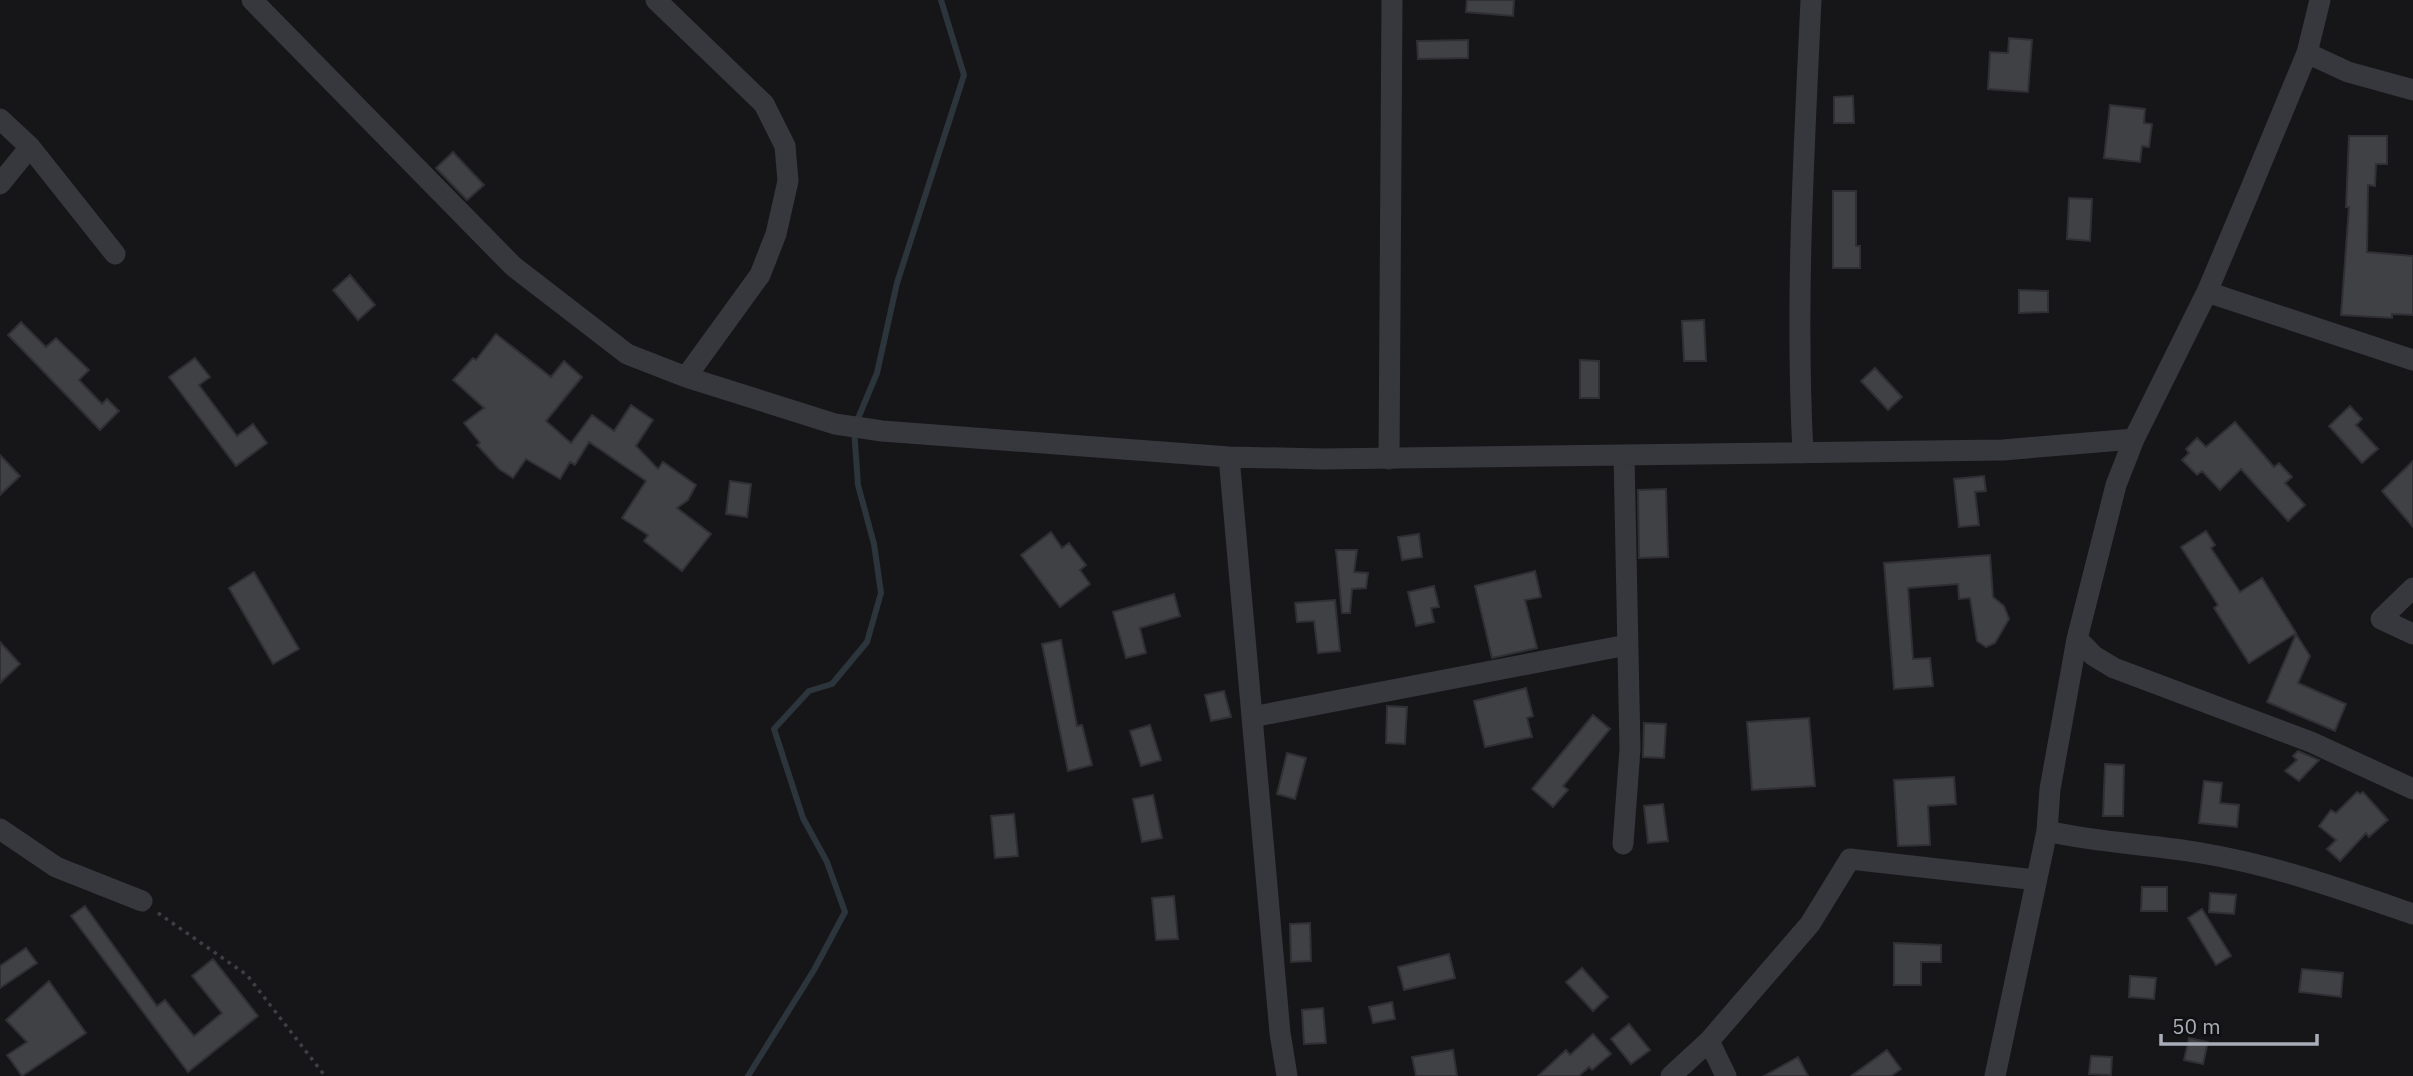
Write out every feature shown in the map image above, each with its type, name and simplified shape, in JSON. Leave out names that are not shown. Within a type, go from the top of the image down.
[{"type":"street","points":[[252,0],[513,266],[627,354],[686,377],[835,424],[882,431],[1229,457],[1389,458],[2003,450],[2134,439]]},
{"type":"street","points":[[656,0],[764,104],[785,146],[788,181],[776,234],[760,275],[686,377]]},
{"type":"street","points":[[1389,458],[1392,0]]},
{"type":"street","points":[[1803,453],[1799,333],[1811,0]]},
{"type":"street","points":[[1999,1075],[2047,831],[2050,789],[2077,639],[2116,485],[2134,439],[2207,292],[2307,53],[2320,0]]},
{"type":"street","points":[[2307,53],[2348,72],[2413,90]]},
{"type":"street","points":[[0,119],[30,147],[115,254]]},
{"type":"street","points":[[0,184],[30,147]]},
{"type":"street","points":[[2207,292],[2413,360]]},
{"type":"street","points":[[1623,844],[1630,749],[1624,455]]},
{"type":"street","points":[[1229,457],[1280,1033],[1287,1076]]},
{"type":"street","points":[[2413,589],[2381,619],[2413,634]]},
{"type":"street","points":[[2077,639],[2095,656],[2114,668],[2311,742],[2413,789]]},
{"type":"street","points":[[1252,717],[1628,645]]},
{"type":"street","points":[[0,830],[56,867],[142,901]]},
{"type":"street","points":[[2047,831],[2083,840],[2200,853],[2266,867],[2413,914]]},
{"type":"street","points":[[1671,1076],[1709,1041],[1810,924],[1850,859],[2036,880]]},
{"type":"street","points":[[1709,1041],[1726,1076]]},
{"type":"path","points":[[142,901],[247,975],[325,1076]]},
{"type":"building","points":[[1467,0],[1514,0],[1513,16],[1466,12]]},
{"type":"building","points":[[2009,38],[2032,40],[2028,92],[1988,89],[1990,52],[2008,53]]},
{"type":"building","points":[[1468,40],[1468,58],[1418,59],[1417,41]]},
{"type":"building","points":[[1853,96],[1854,123],[1834,123],[1834,97]]},
{"type":"building","points":[[2110,105],[2145,109],[2144,123],[2152,124],[2149,147],[2142,146],[2140,162],[2104,158]]},
{"type":"building","points":[[2349,136],[2387,136],[2387,164],[2376,164],[2375,186],[2368,185],[2367,252],[2413,256],[2413,315],[2392,314],[2392,318],[2341,315],[2349,207],[2346,207]]},
{"type":"building","points":[[453,152],[484,185],[467,200],[436,168]]},
{"type":"building","points":[[1833,191],[1856,191],[1856,246],[1860,246],[1860,268],[1833,268]]},
{"type":"building","points":[[2069,198],[2092,199],[2090,241],[2067,239]]},
{"type":"building","points":[[350,275],[375,305],[358,320],[333,290]]},
{"type":"building","points":[[2019,290],[2048,291],[2048,312],[2019,313]]},
{"type":"building","points":[[1704,320],[1706,361],[1684,361],[1682,321]]},
{"type":"building","points":[[21,322],[46,347],[56,338],[89,370],[79,380],[102,404],[107,399],[119,411],[100,430],[8,335]]},
{"type":"building","points":[[496,334],[551,377],[564,361],[582,377],[546,421],[571,443],[592,415],[614,431],[631,405],[653,420],[636,446],[658,469],[663,462],[696,485],[688,500],[677,508],[711,534],[682,571],[644,541],[648,535],[622,518],[646,481],[589,442],[575,465],[570,462],[560,479],[526,459],[513,478],[499,469],[477,445],[480,443],[464,423],[484,408],[453,380],[473,358],[476,360]]},
{"type":"building","points":[[195,358],[210,377],[199,385],[237,436],[253,424],[267,443],[236,466],[169,377]]},
{"type":"building","points":[[1580,360],[1599,361],[1599,398],[1580,398]]},
{"type":"building","points":[[1875,368],[1902,397],[1888,410],[1861,381]]},
{"type":"building","points":[[2350,406],[2362,419],[2356,425],[2378,449],[2362,463],[2329,426]]},
{"type":"building","points":[[2235,422],[2274,467],[2279,463],[2292,477],[2285,483],[2305,505],[2288,521],[2241,469],[2220,490],[2202,471],[2197,475],[2182,460],[2189,453],[2186,449],[2197,438],[2206,447]]},
{"type":"building","points":[[0,455],[20,476],[0,495]]},
{"type":"building","points":[[2413,461],[2413,527],[2382,491]]},
{"type":"building","points":[[1984,476],[1986,491],[1975,492],[1979,525],[1959,527],[1954,479]]},
{"type":"building","points":[[730,481],[751,484],[747,517],[726,514]]},
{"type":"building","points":[[1666,489],[1668,557],[1639,558],[1638,490]]},
{"type":"building","points":[[2206,531],[2215,545],[2211,548],[2240,592],[2262,578],[2296,633],[2249,663],[2214,608],[2218,605],[2181,547]]},
{"type":"building","points":[[1051,532],[1062,548],[1069,543],[1086,565],[1080,570],[1090,584],[1060,607],[1021,555]]},
{"type":"building","points":[[1419,534],[1422,557],[1402,560],[1398,537]]},
{"type":"building","points":[[1336,550],[1357,550],[1354,572],[1368,573],[1366,588],[1352,589],[1350,613],[1342,613]]},
{"type":"building","points":[[1990,555],[1993,597],[2004,606],[2009,619],[1995,643],[1986,647],[1977,641],[1970,598],[1959,599],[1958,584],[1908,588],[1913,659],[1930,658],[1933,686],[1894,689],[1884,563]]},
{"type":"building","points":[[1535,571],[1541,597],[1525,600],[1537,648],[1492,658],[1475,586]]},
{"type":"building","points":[[254,572],[299,649],[273,664],[229,588]]},
{"type":"building","points":[[1434,586],[1439,607],[1431,608],[1434,622],[1416,626],[1408,592]]},
{"type":"building","points":[[1174,594],[1180,616],[1140,628],[1146,653],[1126,658],[1113,612]]},
{"type":"building","points":[[1335,600],[1340,651],[1318,653],[1314,621],[1297,622],[1295,603]]},
{"type":"building","points":[[2296,634],[2310,656],[2298,683],[2346,704],[2335,731],[2267,702]]},
{"type":"building","points":[[1061,640],[1077,726],[1082,725],[1092,765],[1068,771],[1042,644]]},
{"type":"building","points":[[0,642],[20,664],[0,683]]},
{"type":"building","points":[[1526,688],[1533,716],[1527,718],[1532,737],[1485,747],[1474,701]]},
{"type":"building","points":[[1224,691],[1231,717],[1211,721],[1205,695]]},
{"type":"building","points":[[1387,706],[1407,707],[1405,744],[1386,743]]},
{"type":"building","points":[[1593,715],[1610,729],[1563,786],[1568,790],[1553,807],[1532,789]]},
{"type":"building","points":[[1809,718],[1815,786],[1752,790],[1747,722]]},
{"type":"building","points":[[1644,723],[1666,724],[1664,758],[1643,757]]},
{"type":"building","points":[[1150,725],[1161,760],[1141,766],[1130,731]]},
{"type":"building","points":[[2298,751],[2319,760],[2299,781],[2285,771],[2297,760],[2293,756]]},
{"type":"building","points":[[1287,753],[1306,758],[1295,799],[1277,794]]},
{"type":"building","points":[[2105,764],[2124,765],[2123,816],[2103,816]]},
{"type":"building","points":[[1954,777],[1956,804],[1928,806],[1930,845],[1898,846],[1894,780]]},
{"type":"building","points":[[2204,781],[2222,783],[2220,803],[2239,805],[2237,827],[2199,823]]},
{"type":"building","points":[[2357,792],[2363,792],[2388,820],[2369,837],[2366,833],[2340,861],[2327,849],[2336,840],[2319,826],[2331,810],[2336,813]]},
{"type":"building","points":[[1153,795],[1162,838],[1142,842],[1133,799]]},
{"type":"building","points":[[1663,804],[1668,841],[1648,843],[1644,806]]},
{"type":"building","points":[[1014,814],[1018,856],[995,858],[991,816]]},
{"type":"building","points":[[2142,887],[2167,887],[2167,911],[2141,911]]},
{"type":"building","points":[[2210,893],[2236,895],[2234,914],[2209,912]]},
{"type":"building","points":[[1174,896],[1178,939],[1156,940],[1152,898]]},
{"type":"building","points":[[85,906],[157,1006],[165,1000],[194,1036],[222,1013],[192,976],[213,959],[258,1016],[188,1072],[71,916]]},
{"type":"building","points":[[2202,909],[2231,956],[2216,965],[2188,918]]},
{"type":"building","points":[[1310,923],[1311,961],[1291,962],[1290,924]]},
{"type":"building","points":[[1894,943],[1941,945],[1941,962],[1921,962],[1921,985],[1894,985]]},
{"type":"building","points":[[26,948],[37,963],[0,988],[0,966]]},
{"type":"building","points":[[1449,954],[1455,978],[1404,990],[1398,967]]},
{"type":"building","points":[[1582,968],[1608,997],[1593,1011],[1566,982]]},
{"type":"building","points":[[2302,969],[2343,973],[2341,997],[2299,992]]},
{"type":"building","points":[[2130,976],[2156,978],[2154,999],[2129,997]]},
{"type":"building","points":[[49,981],[86,1033],[22,1076],[7,1055],[27,1042],[6,1020]]},
{"type":"building","points":[[1392,1002],[1395,1019],[1373,1023],[1369,1007]]},
{"type":"building","points":[[1323,1008],[1326,1043],[1304,1044],[1302,1010]]},
{"type":"building","points":[[1629,1024],[1650,1050],[1631,1064],[1611,1039]]},
{"type":"building","points":[[1593,1034],[1611,1054],[1592,1070],[1589,1067],[1579,1076],[1538,1076],[1566,1050],[1570,1055]]},
{"type":"building","points":[[2189,1038],[2208,1042],[2203,1064],[2184,1060]]},
{"type":"building","points":[[1453,1050],[1457,1076],[1416,1076],[1412,1057]]},
{"type":"building","points":[[1887,1050],[1901,1069],[1891,1076],[1851,1076]]},
{"type":"building","points":[[2091,1056],[2112,1057],[2111,1075],[2089,1074]]},
{"type":"building","points":[[1798,1057],[1808,1076],[1764,1076]]},
{"type":"waterway","points":[[748,1076],[814,970],[845,912],[827,862],[803,818],[774,729],[809,691],[832,684],[867,642],[881,593],[874,544],[858,485],[854,428],[877,373],[897,283],[964,75],[941,0]]}]
